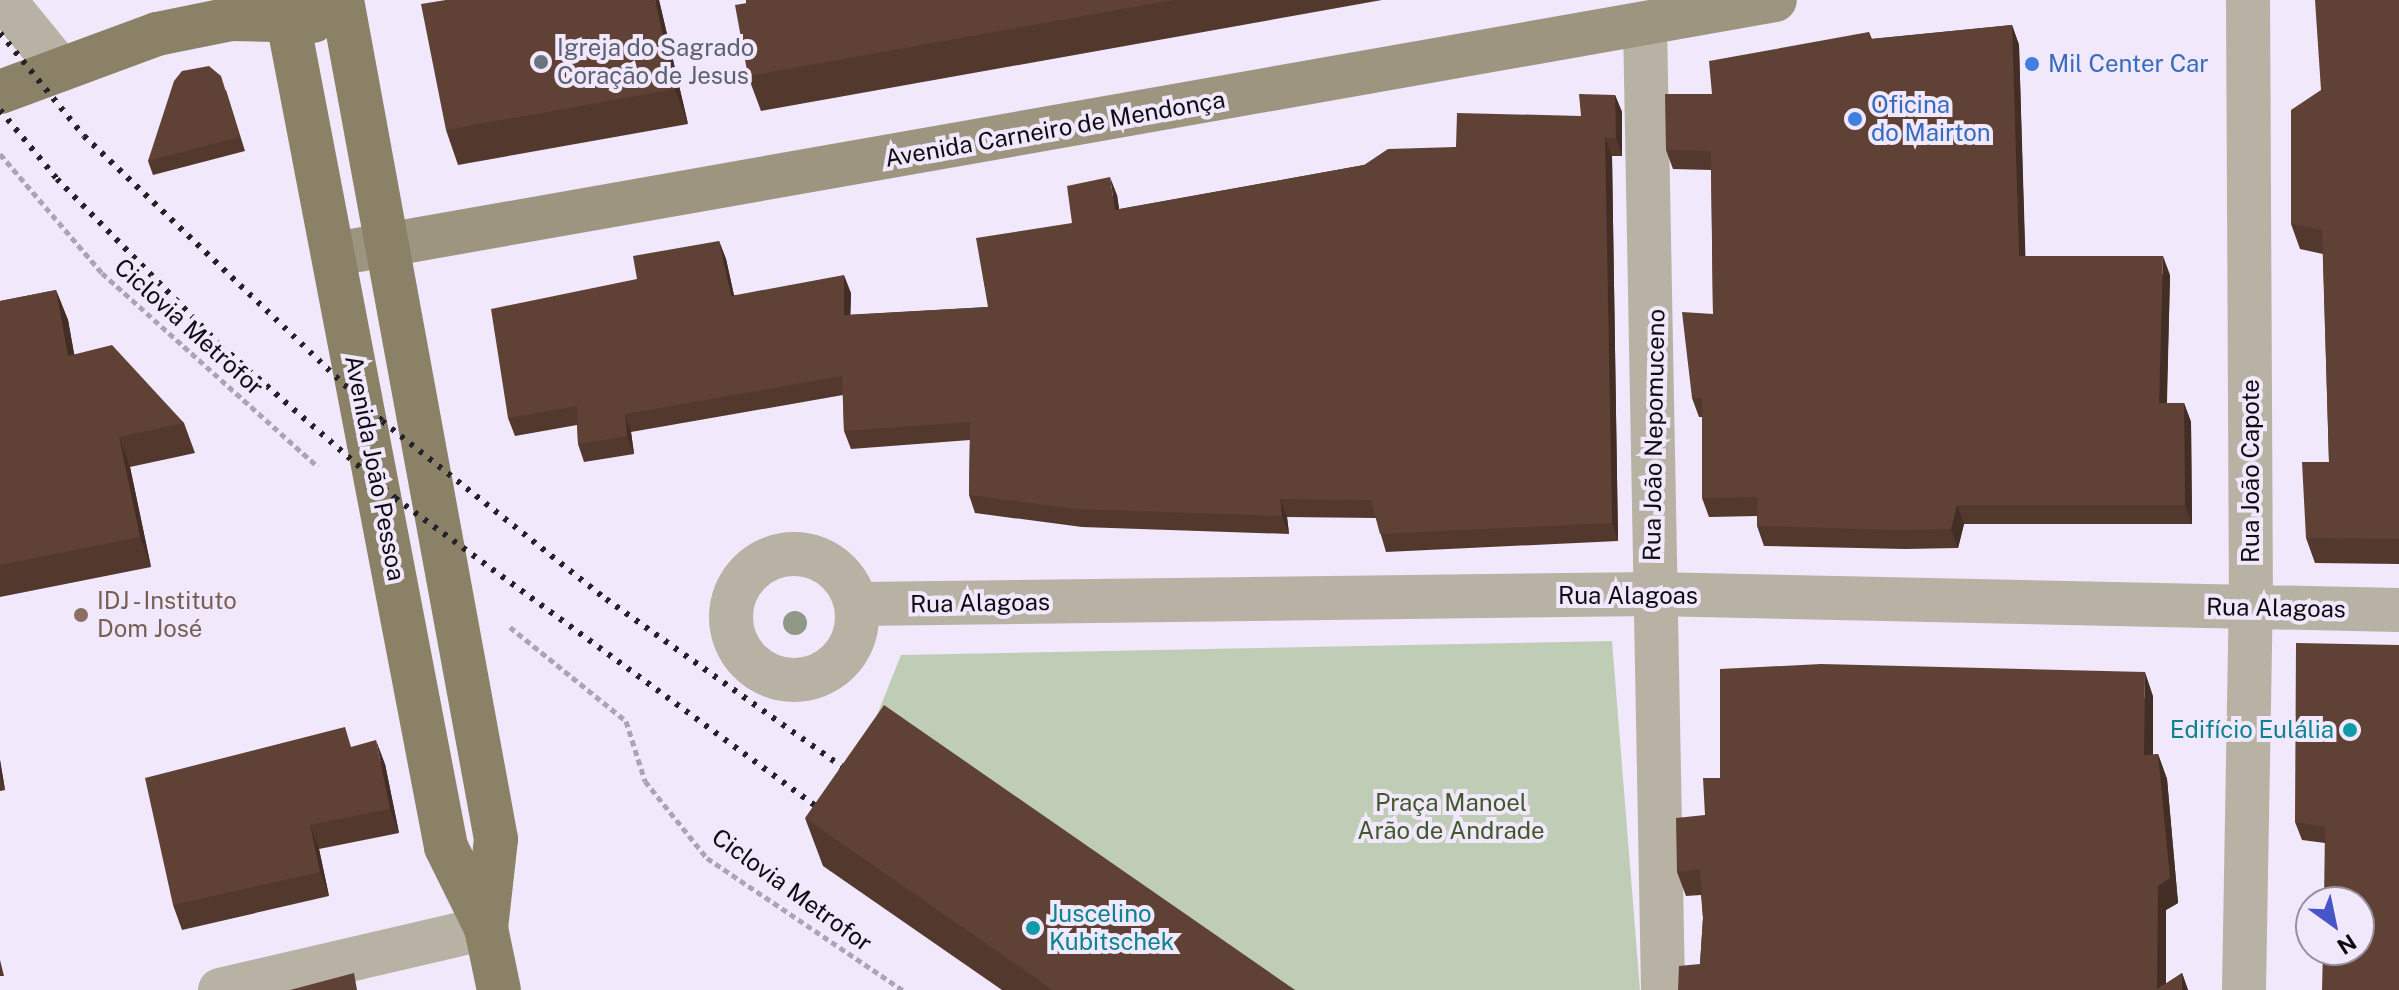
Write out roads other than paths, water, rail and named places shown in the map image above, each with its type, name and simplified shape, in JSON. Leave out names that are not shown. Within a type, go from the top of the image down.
[{"type":"main road","name":"Avenida Carneiro de Mendonça","points":[[335,254],[1775,0]]},
{"type":"main road","points":[[0,92],[157,34],[285,8],[344,14]]},
{"type":"main road","name":"Avenida João Pessoa","points":[[285,8],[335,254],[446,847],[486,928],[499,990]]},
{"type":"main road","name":"Avenida João Pessoa","points":[[344,14],[496,839],[486,928]]},
{"type":"street","points":[[4,0],[61,70]]},
{"type":"street","name":"Rua João Capote","points":[[2244,990],[2251,608],[2248,0]]},
{"type":"street","name":"Rua João Nepomuceno","points":[[1645,24],[1655,309],[1652,594],[1663,990]]},
{"type":"street","name":"Rua Alagoas","points":[[857,604],[1652,594],[2399,610]]},
{"type":"street","points":[[220,990],[486,928]]},
{"type":"railway","points":[[0,33],[84,136],[382,421],[606,599],[858,778]]},
{"type":"railway","points":[[0,110],[57,179],[221,346],[395,498],[832,818]]},
{"type":"place","name":"Igreja do Sagrado Coração de Jesus","points":[[541,62]]},
{"type":"place","name":"Mil Center Car","points":[[2032,64]]},
{"type":"place","name":"Oficina do Mairton","points":[[1855,119]]},
{"type":"place","name":"IDJ - Instituto Dom José","points":[[81,615]]},
{"type":"place","name":"Edifício Eulália","points":[[2350,730]]},
{"type":"place","name":"Juscelino Kubitschek","points":[[1033,928]]},
{"type":"park label","name":"Praça Manoel Arão de Andrade","points":[[1451,817]]}]
